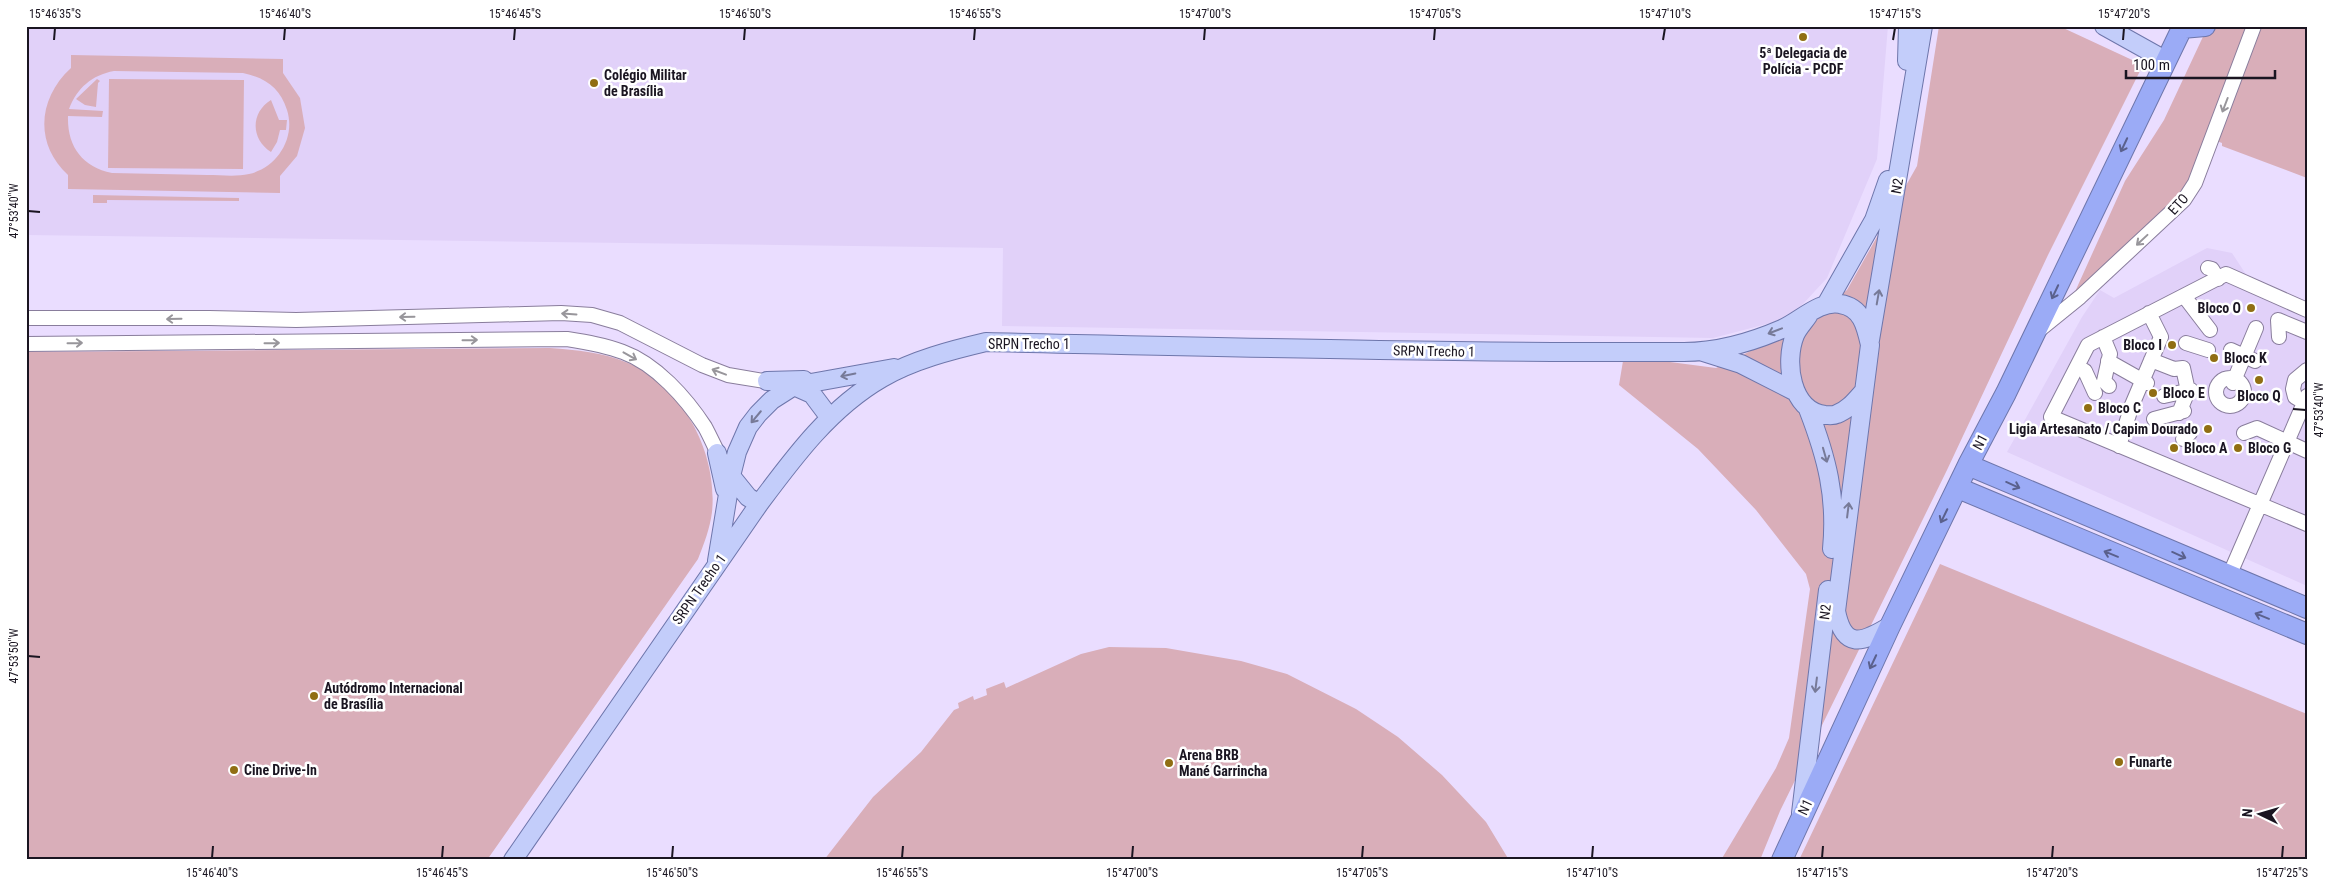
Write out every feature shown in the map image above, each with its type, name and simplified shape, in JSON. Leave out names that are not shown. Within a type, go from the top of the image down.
[{"type":"highway","points":[[2181,27],[2205,26]]},
{"type":"highway","name":"N1","points":[[1782,860],[1800,817],[1890,626],[2034,334],[2181,27]]},
{"type":"highway","points":[[1968,465],[2307,608]]},
{"type":"highway","points":[[1958,488],[2307,634]]},
{"type":"main road","name":"N2","points":[[1827,304],[1859,249],[1884,196],[1905,75],[1909,41],[1908,26]]},
{"type":"main road","name":"N2","points":[[1870,345],[1924,26]]},
{"type":"main road","points":[[2104,26],[2165,60]]},
{"type":"main road","points":[[1827,304],[1841,304],[1853,309],[1862,317],[1870,345],[1863,392],[1849,408],[1835,416],[1818,414],[1808,409],[1794,391],[1790,357],[1795,335],[1810,313],[1827,304]]},
{"type":"main road","name":"SRPN Trecho 1","points":[[513,860],[717,564],[789,464],[830,418],[852,398],[882,378],[909,365],[986,342],[1475,352],[1702,352],[1751,340],[1783,328],[1810,313]]},
{"type":"main road","name":"SRPN Trecho 1","points":[[1702,352],[1741,364],[1794,391]]},
{"type":"main road","points":[[717,564],[730,476],[737,452],[748,427],[772,400],[794,386],[909,365]]},
{"type":"main road","points":[[767,381],[822,380]]},
{"type":"main road","points":[[794,386],[812,394],[830,418]]},
{"type":"main road","name":"N2","points":[[1863,392],[1836,611],[1840,626],[1847,637],[1858,640],[1870,638],[1890,626]]},
{"type":"main road","name":"N2","points":[[1800,817],[1834,529],[1834,500],[1829,471],[1808,409]]},
{"type":"main road","points":[[717,453],[725,485],[726,502]]},
{"type":"main road","points":[[730,476],[748,497],[759,504]]},
{"type":"street","name":"ETO","points":[[2034,334],[2080,297],[2184,200],[2195,183],[2254,26]]},
{"type":"street","points":[[2208,268],[2212,269],[2218,279]]},
{"type":"street","points":[[2306,517],[2284,512],[2261,503],[2246,492],[2119,446],[2051,417],[2081,369],[2088,345],[2105,341],[2122,324],[2149,314],[2226,274],[2307,310]]},
{"type":"street","points":[[2175,300],[2201,317],[2210,330]]},
{"type":"street","points":[[26,318],[209,318],[268,320],[551,313],[592,315],[620,323],[720,372],[794,386]]},
{"type":"street","points":[[2119,446],[2128,406],[2154,361],[2161,337],[2149,314]]},
{"type":"street","points":[[202,341],[213,333],[215,324],[209,318]]},
{"type":"street","points":[[238,342],[231,329],[235,323],[268,320]]},
{"type":"street","points":[[2279,337],[2278,320],[2307,332]]},
{"type":"street","points":[[2234,381],[2250,359],[2256,328]]},
{"type":"street","points":[[26,344],[567,339],[595,344],[625,353],[653,369],[684,399],[705,428],[730,476]]},
{"type":"street","points":[[2105,341],[2111,361],[2104,381],[2109,386]]},
{"type":"street","points":[[2186,343],[2208,350]]},
{"type":"street","points":[[2230,350],[2250,359]]},
{"type":"street","points":[[2081,369],[2111,361],[2144,381]]},
{"type":"street","points":[[2154,361],[2176,369],[2183,368],[2190,390],[2182,412],[2154,419]]},
{"type":"street","points":[[2081,369],[2095,393]]},
{"type":"street","points":[[2229,576],[2306,401],[2295,397],[2292,389],[2301,382],[2307,370]]},
{"type":"street","points":[[2228,377],[2234,381],[2243,386],[2246,396],[2236,405],[2223,406],[2218,400],[2215,382],[2228,377]]},
{"type":"street","points":[[2164,396],[2190,390]]},
{"type":"street","points":[[2255,427],[2307,451]]},
{"type":"shaded area","points":[[26,26],[1888,26],[1877,159],[1827,278],[1790,318],[1713,338],[1002,326],[1003,248],[26,235]]},
{"type":"shaded area","points":[[1939,26],[2059,26],[2143,65],[2048,255],[1947,470],[1780,811],[1760,860],[1721,860],[1776,768],[1789,738],[1810,589],[1806,574],[1756,510],[1698,449],[1619,385],[1623,361],[1670,362],[1716,368],[1797,328],[1847,290],[1917,166]]},
{"type":"shaded area","points":[[2208,26],[2307,26],[2307,178],[2222,146],[2222,143],[2206,137],[2185,188],[2089,285],[2074,294],[2125,181],[2164,120]]},
{"type":"shaded area","points":[[71,55],[283,59],[283,73],[300,98],[305,128],[297,156],[280,176],[280,193],[68,189],[68,175],[57,163],[49,149],[44,121],[52,93],[71,68]],"holes":[[[114,71],[243,73],[265,81],[276,90],[284,102],[289,121],[289,131],[282,150],[276,158],[259,171],[234,176],[112,173],[92,166],[78,153],[70,137],[68,116],[102,117],[103,111],[69,109],[76,95],[86,84],[106,73]]]},
{"type":"shaded area","points":[[97,79],[100,81],[98,83],[96,107],[85,105],[76,99]]},
{"type":"shaded area","points":[[109,79],[244,80],[243,169],[108,168]]},
{"type":"shaded area","points":[[271,100],[279,120],[287,120],[286,130],[280,130],[277,142],[271,152],[264,147],[260,140],[257,133],[256,119],[264,105]]},
{"type":"shaded area","points":[[93,195],[239,198],[239,201],[107,200],[107,203],[93,203]]},
{"type":"shaded area","points":[[2207,248],[2232,253],[2247,276],[2307,302],[2307,586],[2007,452],[2082,317],[2100,290],[2114,298]]},
{"type":"shaded area","name":"Autódromo Internacional de Brasília","points":[[550,348],[589,352],[618,359],[648,374],[665,388],[693,424],[703,445],[709,467],[712,512],[705,542],[698,559],[487,860],[26,860],[26,352]]},
{"type":"shaded area","points":[[1940,564],[2307,714],[2307,860],[1799,860]]},
{"type":"shaded area","name":"Arena BRB Mané Garrincha","points":[[1109,647],[1166,648],[1241,661],[1287,674],[1356,709],[1398,737],[1442,775],[1486,822],[1509,860],[824,860],[873,797],[921,752],[954,710],[959,708],[958,703],[973,696],[974,700],[987,695],[986,689],[1004,682],[1006,688],[1081,654]]},
{"type":"place","name":"5ª Delegacia de Polícia - PCDF","points":[[1803,37]]},
{"type":"place","name":"Colégio Militar de Brasília","points":[[594,83]]},
{"type":"place","name":"Bloco O","points":[[2251,308]]},
{"type":"place","name":"Bloco I","points":[[2172,345]]},
{"type":"place","name":"Bloco K","points":[[2214,358]]},
{"type":"place","name":"Bloco Q","points":[[2259,380]]},
{"type":"place","name":"Bloco E","points":[[2153,393]]},
{"type":"place","name":"Bloco C","points":[[2088,408]]},
{"type":"place","name":"Ligia Artesanato / Capim Dourado","points":[[2208,429]]},
{"type":"place","name":"Bloco A","points":[[2174,448]]},
{"type":"place","name":"Bloco G","points":[[2238,448]]},
{"type":"place","name":"Autódromo Internacional de Brasília","points":[[314,696]]},
{"type":"place","name":"Funarte","points":[[2119,762]]},
{"type":"place","name":"Arena BRB Mané Garrincha","points":[[1169,763]]},
{"type":"place","name":"Cine Drive-In","points":[[234,770]]}]
